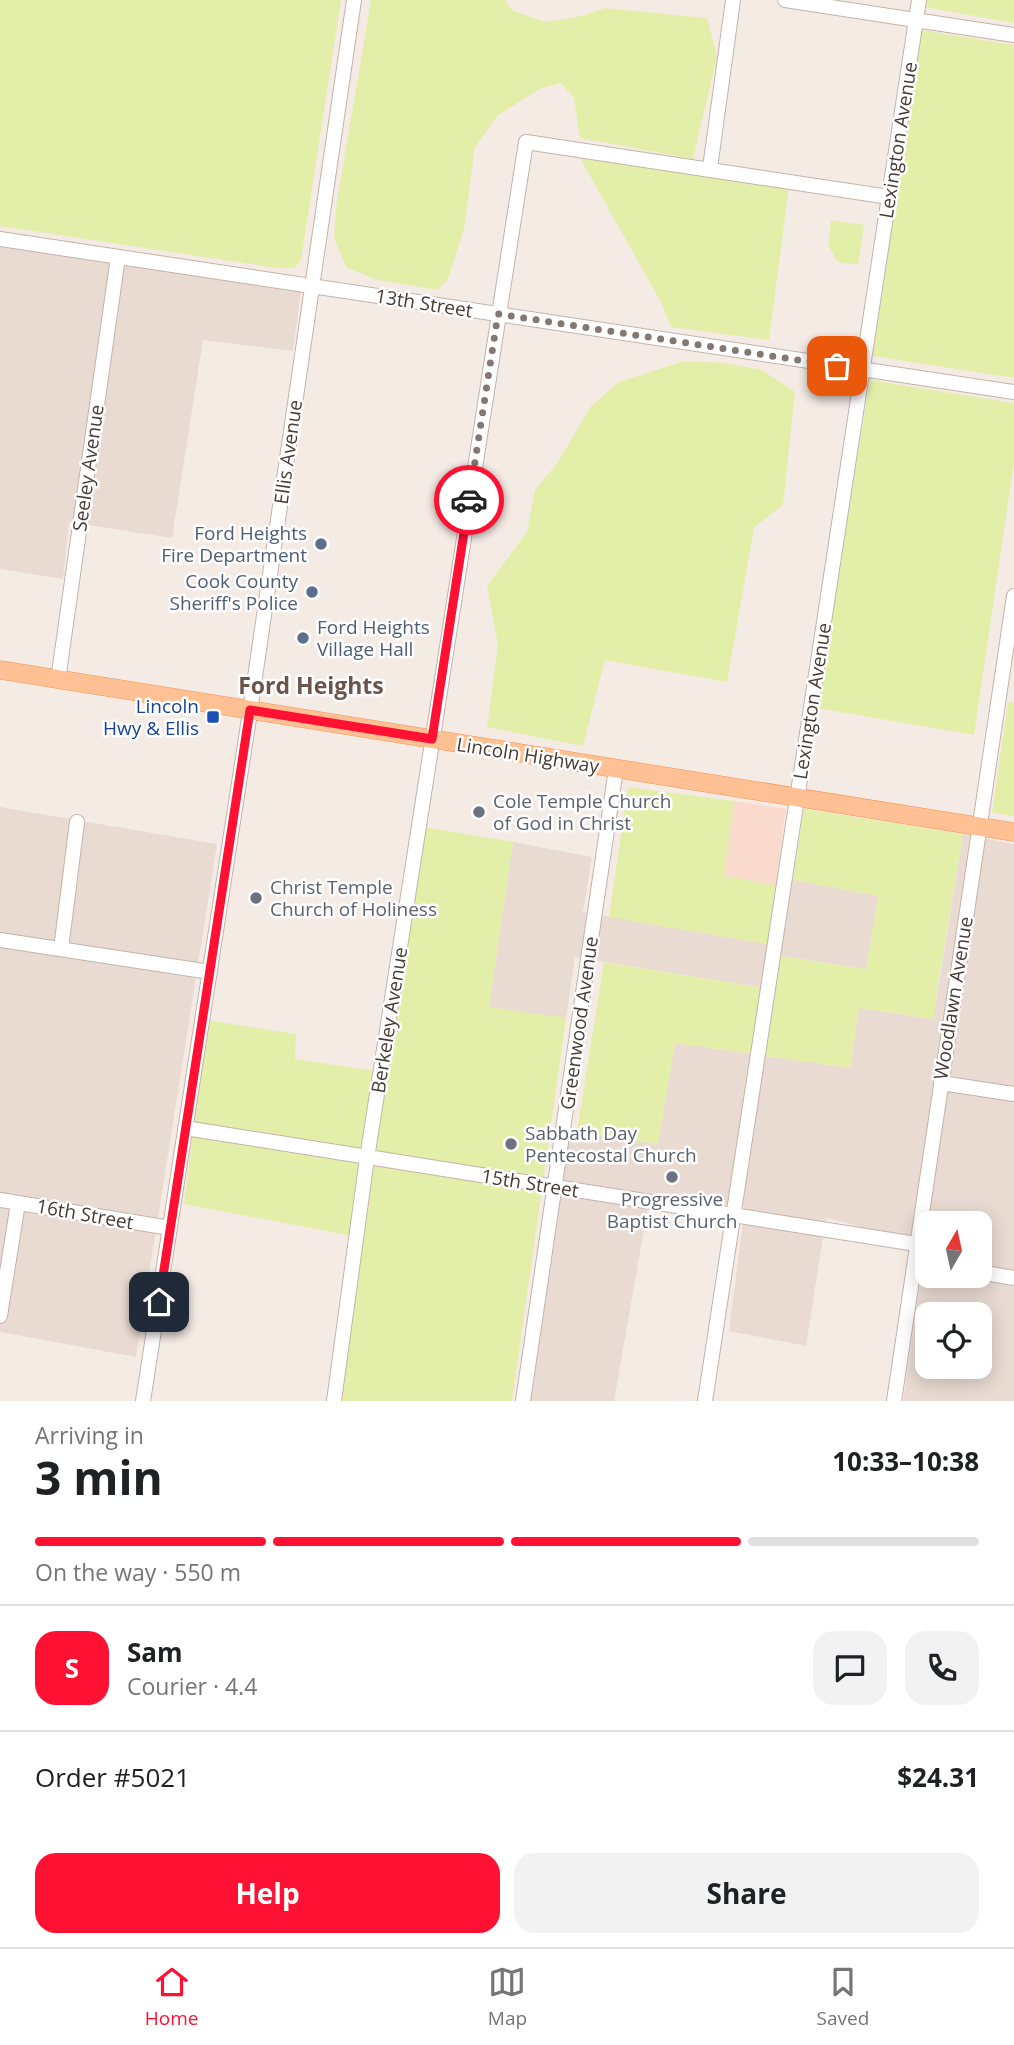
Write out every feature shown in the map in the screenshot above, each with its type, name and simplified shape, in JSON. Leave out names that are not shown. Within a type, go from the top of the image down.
[{"type":"main road","name":"Lincoln Highway","points":[[0,670],[1014,832]]},
{"type":"street","name":"Ellis Avenue","points":[[143,1401],[250,710],[354,0]]},
{"type":"street","points":[[733,0],[710,168],[890,197]]},
{"type":"street","points":[[785,0],[1014,35]]},
{"type":"street","name":"Lexington Avenue","points":[[705,1401],[919,0]]},
{"type":"street","name":"Berkeley Avenue","points":[[334,1401],[368,1158],[526,142],[710,168]]},
{"type":"street","name":"13th Street","points":[[0,239],[1014,393]]},
{"type":"street","name":"Seeley Avenue","points":[[58,680],[118,257]]},
{"type":"street","name":"Woodlawn Avenue","points":[[921,1211],[1013,603]]},
{"type":"street","name":"Greenwood Avenue","points":[[523,1401],[616,769]]},
{"type":"street","points":[[61,949],[77,822]]},
{"type":"street","points":[[0,940],[210,972]]},
{"type":"street","points":[[941,1083],[1014,1094]]},
{"type":"street","name":"15th Street","points":[[186,1128],[915,1244]]},
{"type":"street","name":"16th Street","points":[[0,1200],[170,1228]]},
{"type":"street","points":[[0,1316],[18,1203]]},
{"type":"street","points":[[992,1274],[1014,1278]]},
{"type":"street","name":"Woodlawn Avenue","points":[[894,1401],[916,1288]]},
{"type":"shaded area","points":[[0,244],[301,290],[293,351],[203,340],[172,538],[69,522],[63,579],[0,569]]},
{"type":"shaded area","points":[[734,801],[786,809],[776,885],[724,876]]},
{"type":"shaded area","points":[[0,807],[217,844],[136,1357],[0,1332]]},
{"type":"shaded area","points":[[963,834],[1014,844],[1014,1401],[903,1401],[915,1319],[915,1379],[992,1379],[992,1302],[917,1302],[919,1288],[992,1288],[992,1211],[915,1211],[915,1240],[826,1218],[806,1346],[729,1331],[745,1207],[650,1195],[614,1401],[529,1401],[570,1131],[658,1144],[675,1043],[850,1068],[859,1008],[933,1019]]},
{"type":"shaded area","points":[[513,842],[592,857],[583,912],[767,944],[777,877],[878,896],[866,969],[768,954],[764,988],[575,957],[566,1018],[489,1008]]},
{"type":"green space","points":[[0,0],[341,0],[301,260],[294,268],[277,268],[0,226]]},
{"type":"green space","points":[[371,0],[505,0],[513,11],[545,22],[582,16],[605,8],[707,18],[717,56],[693,159],[580,138],[574,98],[561,83],[539,89],[497,116],[475,147],[464,228],[448,279],[438,290],[377,280],[346,267],[334,239],[336,207]]},
{"type":"green space","points":[[925,0],[1014,0],[1014,23],[924,7]]},
{"type":"green space","points":[[921,30],[1014,45],[1014,378],[873,356]]},
{"type":"green space","points":[[580,158],[789,186],[769,340],[671,327],[661,302]]},
{"type":"green space","points":[[831,220],[864,225],[858,265],[837,262],[828,244]]},
{"type":"green space","points":[[684,361],[725,363],[762,370],[795,392],[783,505],[754,527],[727,682],[605,660],[583,746],[487,727],[498,645],[487,586],[527,532],[535,490],[558,462],[591,406],[619,382]]},
{"type":"green space","points":[[870,380],[1014,403],[1014,462],[974,735],[817,708]]},
{"type":"green space","points":[[1008,702],[1014,703],[1014,816],[992,813]]},
{"type":"green space","points":[[628,787],[734,801],[724,876],[776,885],[767,944],[609,917]]},
{"type":"green space","points":[[804,809],[963,834],[934,1019],[859,1008],[850,1068],[675,1043],[658,1144],[577,1131],[604,962],[763,988],[767,954],[866,969],[878,896],[793,880]]},
{"type":"green space","points":[[425,827],[513,842],[489,1007],[566,1018],[512,1401],[341,1401],[363,1238],[184,1204],[207,1020],[296,1034],[295,1059],[388,1073]]},
{"type":"way so far","points":[[469,500],[498,314],[837,366]]},
{"type":"place","name":"Ford Heights Fire Department","points":[[321,544]]},
{"type":"place","name":"Cook County Sheriff's Police","points":[[312,592]]},
{"type":"place","name":"Ford Heights Village Hall","points":[[303,638]]},
{"type":"place","name":"Lincoln Hwy & Ellis","points":[[213,717]]},
{"type":"place","name":"Cole Temple Church of God in Christ","points":[[479,812]]},
{"type":"place","name":"Christ Temple Church of Holiness","points":[[256,898]]},
{"type":"place","name":"Sabbath Day Pentecostal Church","points":[[511,1144]]},
{"type":"place","name":"Progressive Baptist Church","points":[[672,1177]]},
{"type":"district","name":"Ford Heights","points":[[311,686]]},
{"type":"route","points":[[159,1302],[250,710],[432,739],[469,500]]}]
